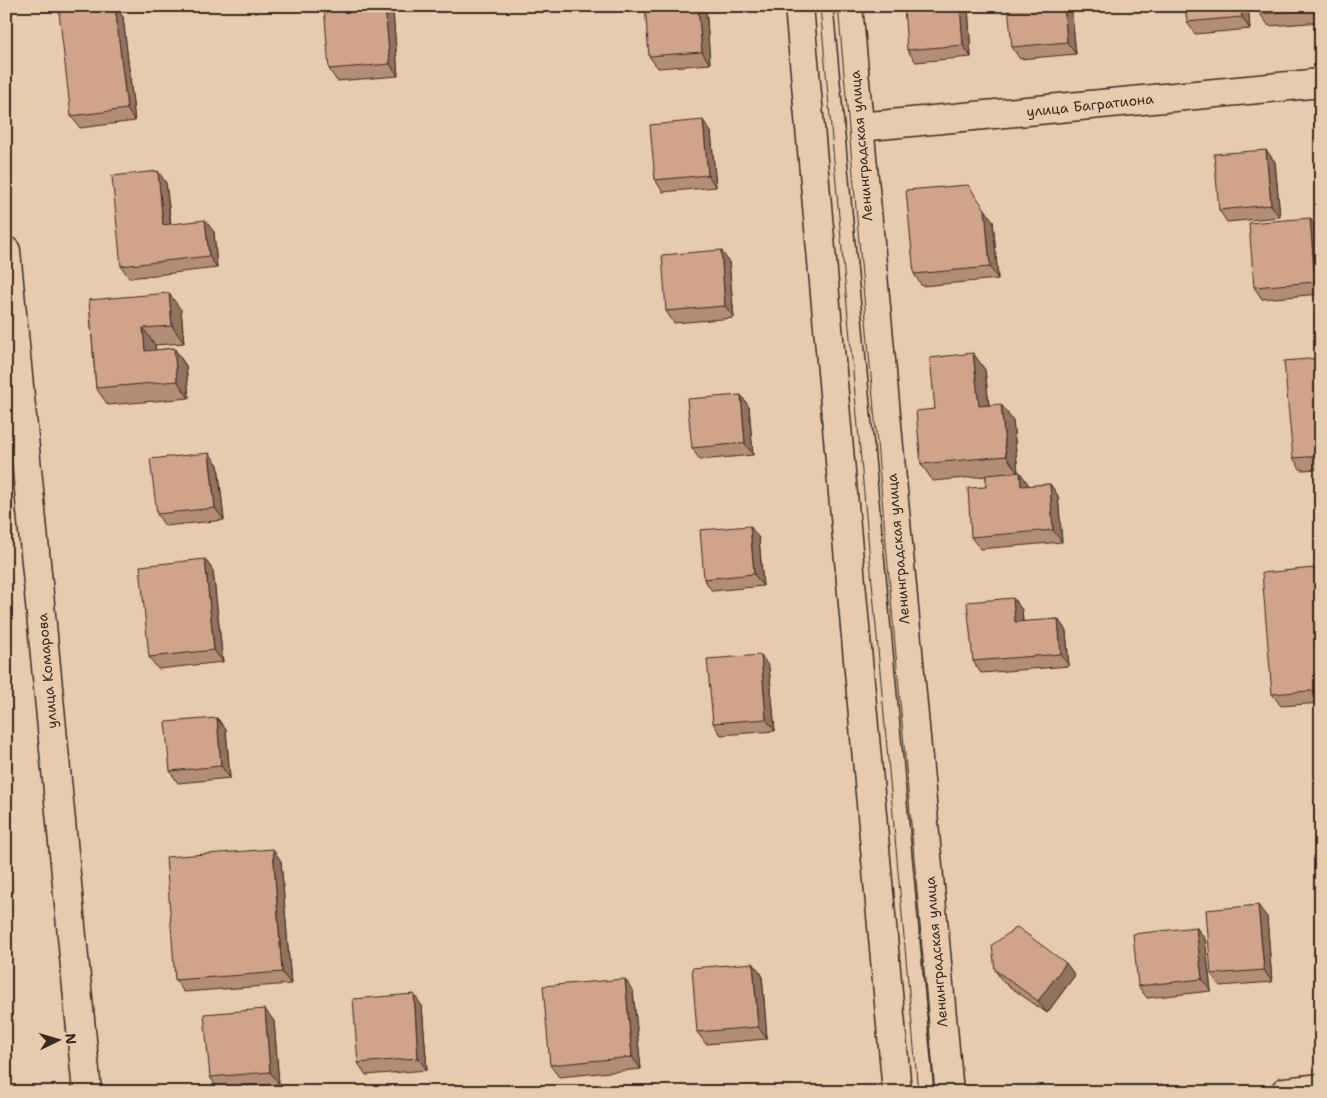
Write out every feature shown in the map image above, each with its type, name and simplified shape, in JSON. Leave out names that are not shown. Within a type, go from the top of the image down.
[{"type":"main road","points":[[799,6],[897,1092]]},
{"type":"main road","name":"Ленинградская улица","points":[[848,6],[949,1092]]},
{"type":"main road","name":"улица Багратиона","points":[[859,128],[1321,83]]},
{"type":"main road","name":"улица Комарова","points":[[6,251],[87,1092]]},
{"type":"main road","points":[[1285,1092],[1321,1088]]},
{"type":"building","points":[[115,6],[127,109],[71,116],[59,12]]},
{"type":"building","points":[[324,6],[385,6],[390,64],[329,69]]},
{"type":"building","points":[[645,6],[698,6],[702,52],[649,56]]},
{"type":"building","points":[[904,6],[960,6],[963,45],[907,50]]},
{"type":"building","points":[[1008,6],[1064,6],[1067,42],[1012,47]]},
{"type":"building","points":[[1185,6],[1241,6],[1242,17],[1187,22]]},
{"type":"building","points":[[1260,6],[1313,6],[1313,10],[1260,14]]},
{"type":"building","points":[[703,120],[708,175],[655,180],[650,125]]},
{"type":"building","points":[[1266,150],[1271,205],[1219,210],[1214,154]]},
{"type":"building","points":[[158,171],[163,225],[205,220],[209,256],[121,266],[112,176]]},
{"type":"building","points":[[968,185],[985,209],[990,267],[914,274],[906,190]]},
{"type":"building","points":[[1310,218],[1315,282],[1254,287],[1249,223]]},
{"type":"building","points":[[721,250],[725,306],[666,311],[662,255]]},
{"type":"building","points":[[169,293],[172,326],[143,328],[145,351],[174,348],[177,381],[96,388],[89,300]]},
{"type":"building","points":[[973,353],[979,406],[1001,404],[1006,456],[921,464],[916,411],[935,409],[930,358]]},
{"type":"building","points":[[1321,358],[1321,456],[1293,458],[1284,361]]},
{"type":"building","points":[[741,395],[745,443],[692,448],[687,399]]},
{"type":"building","points":[[209,453],[215,508],[157,514],[150,459]]},
{"type":"building","points":[[1020,472],[1021,486],[1050,484],[1053,530],[971,537],[968,488],[986,487],[986,475]]},
{"type":"building","points":[[750,526],[754,574],[704,579],[700,530]]},
{"type":"building","points":[[205,559],[214,650],[149,657],[140,566]]},
{"type":"building","points":[[1314,568],[1321,641],[1321,690],[1272,694],[1262,573]]},
{"type":"building","points":[[1013,598],[1015,622],[1058,619],[1061,654],[973,661],[967,602]]},
{"type":"building","points":[[761,655],[766,719],[713,723],[707,659]]},
{"type":"building","points":[[217,718],[221,766],[170,771],[165,722]]},
{"type":"building","points":[[273,849],[282,972],[175,980],[166,857]]},
{"type":"building","points":[[1258,905],[1264,970],[1211,974],[1206,910]]},
{"type":"building","points":[[1017,927],[1066,963],[1038,1001],[995,970],[992,945]]},
{"type":"building","points":[[1196,927],[1202,979],[1138,986],[1133,934]]},
{"type":"building","points":[[753,963],[758,1027],[697,1032],[692,968]]},
{"type":"building","points":[[625,979],[632,1057],[550,1065],[543,986]]},
{"type":"building","points":[[414,994],[418,1058],[358,1063],[353,999]]},
{"type":"building","points":[[265,1009],[270,1072],[210,1077],[204,1014]]},
{"type":"tram line","points":[[820,6],[918,1092]]},
{"type":"tram line","points":[[838,6],[935,1092]]}]
